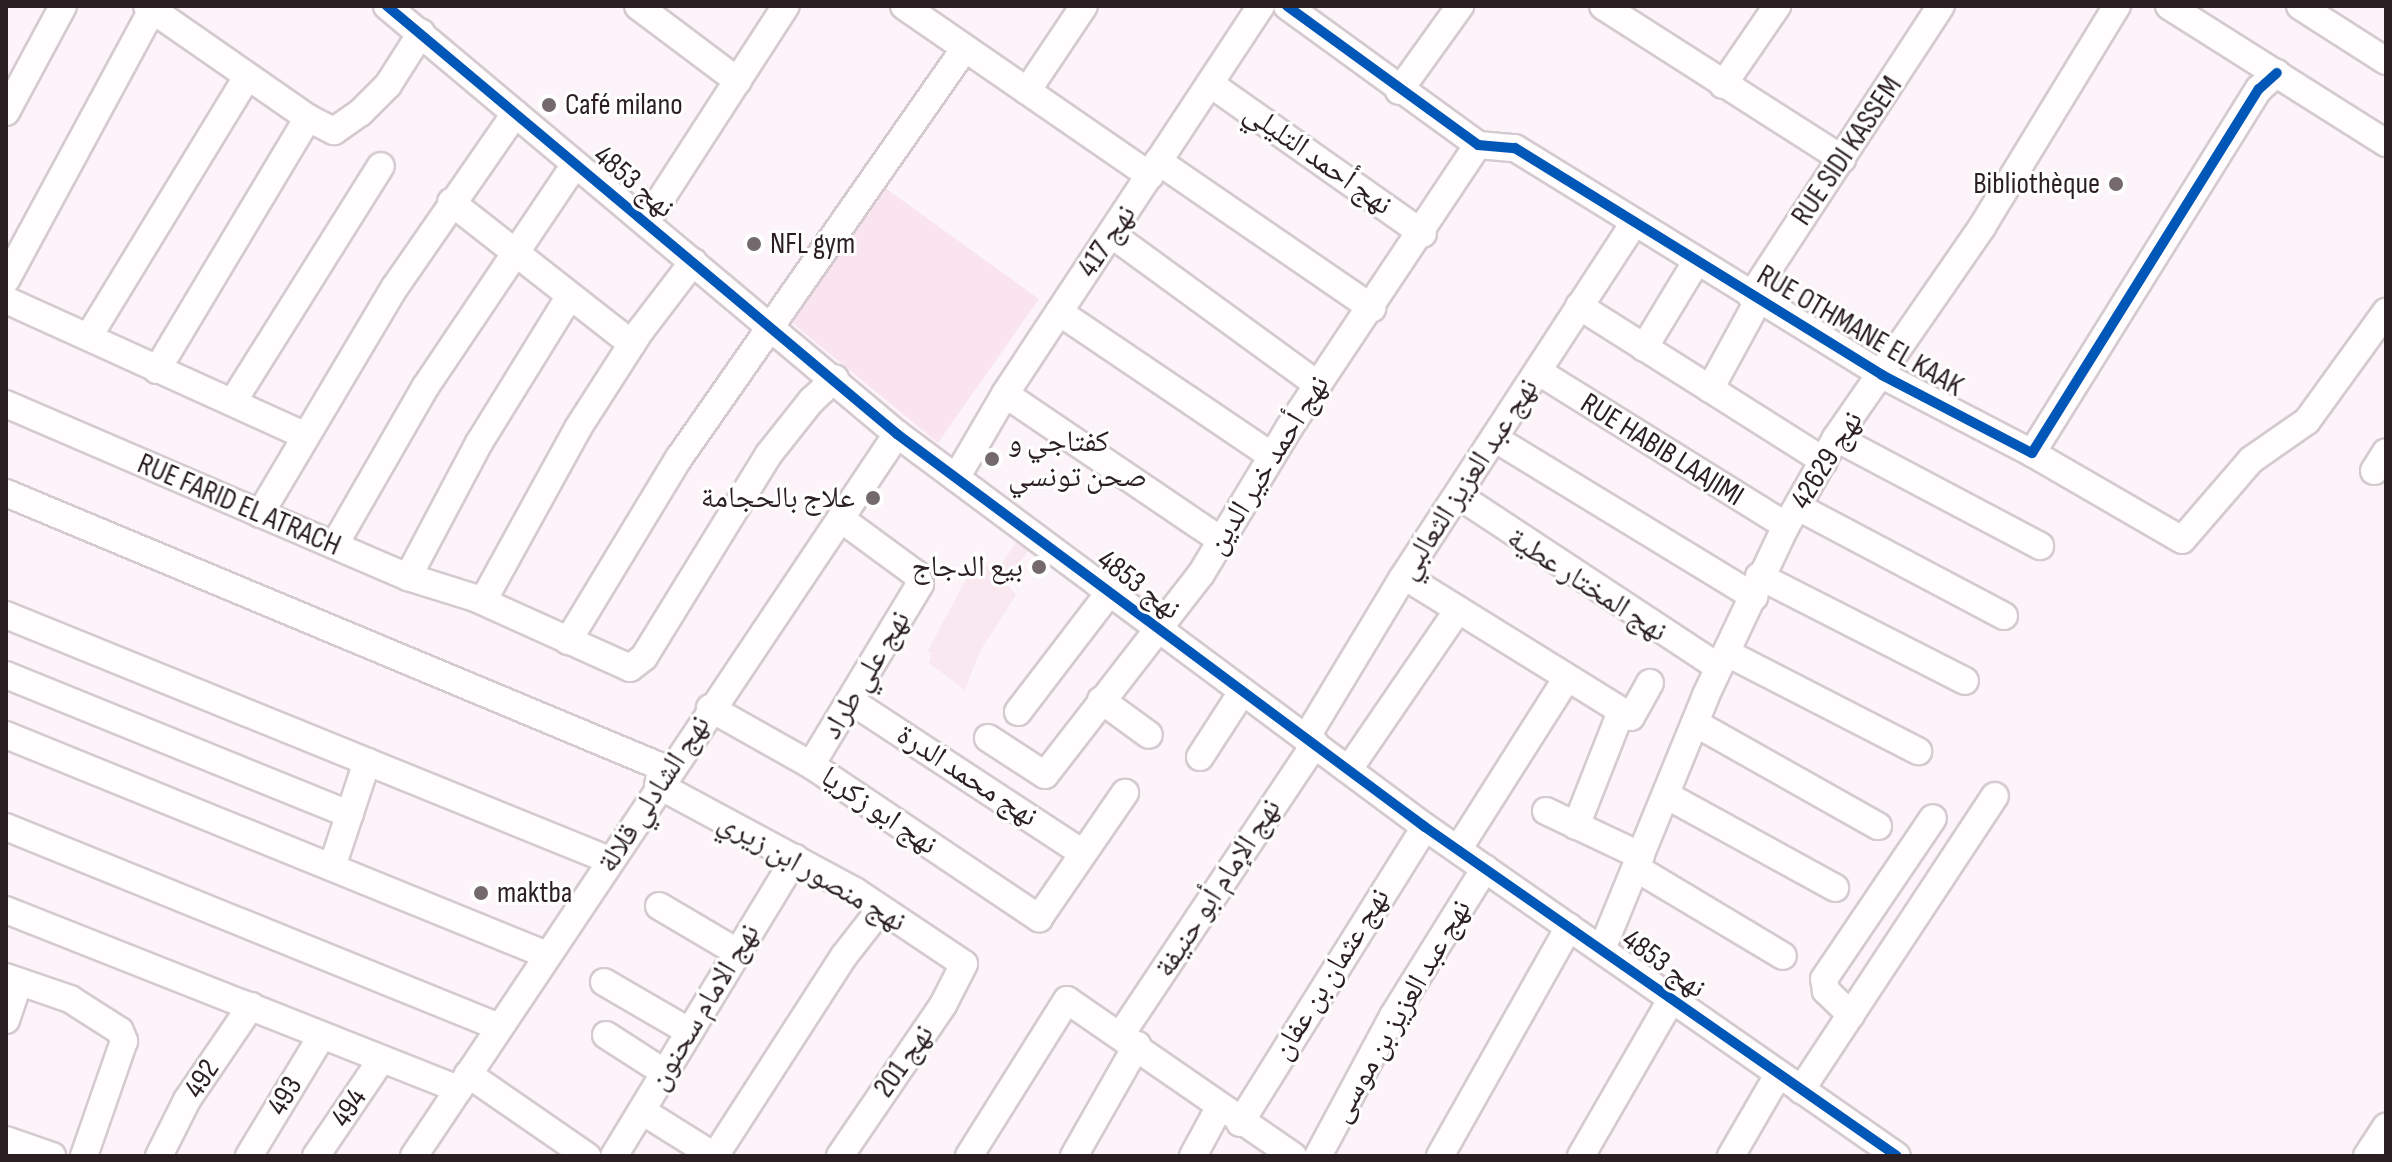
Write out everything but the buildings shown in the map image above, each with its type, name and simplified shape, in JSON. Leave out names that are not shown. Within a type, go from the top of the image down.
[{"type":"street","points":[[6,112],[63,6]]},
{"type":"street","name":"نهج 4853","points":[[387,6],[897,434],[1425,827],[1897,1156]]},
{"type":"street","points":[[638,6],[738,81]]},
{"type":"street","points":[[646,222],[786,6]]},
{"type":"street","points":[[1027,91],[1084,6]]},
{"type":"street","name":"RUE OTHMANE EL KAAK","points":[[1287,6],[1399,91],[1478,145],[1515,148],[1882,375],[2032,453],[2182,540],[2251,460],[2307,421],[2386,312]]},
{"type":"street","points":[[1399,91],[1460,6]]},
{"type":"street","points":[[1723,85],[1777,6]]},
{"type":"street","name":"RUE SIDI KASSEM","points":[[1710,389],[1755,298],[1941,6]]},
{"type":"street","name":"نهج 42629","points":[[1602,949],[1722,660],[1792,517],[1830,450],[1982,227],[2117,6]]},
{"type":"street","points":[[2169,6],[2386,143]]},
{"type":"street","points":[[2300,6],[2339,16],[2386,61]]},
{"type":"street","name":"نهج 417","points":[[956,478],[1005,394],[1212,85],[1259,7]]},
{"type":"street","points":[[6,280],[150,8],[246,79],[334,131],[360,113],[388,85],[421,33]]},
{"type":"street","points":[[920,10],[964,49],[1027,91],[1154,168],[1372,308]]},
{"type":"street","points":[[1617,10],[1723,85],[1842,159]]},
{"type":"street","points":[[568,641],[679,458],[772,330],[964,49]]},
{"type":"street","points":[[2032,453],[2259,89],[2277,73]]},
{"type":"street","points":[[89,336],[246,79]]},
{"type":"street","name":"نهج أحمد التليلي","points":[[1212,85],[1423,234]]},
{"type":"street","points":[[260,514],[303,435],[451,202],[515,114]]},
{"type":"street","points":[[157,370],[308,118]]},
{"type":"street","name":"نهج أحمد خير الدين","points":[[988,738],[1045,775],[1101,700],[1161,631],[1318,385],[1423,234],[1478,145]]},
{"type":"street","points":[[335,544],[426,386],[575,164]]},
{"type":"street","points":[[234,400],[381,166]]},
{"type":"street","points":[[451,202],[632,344]]},
{"type":"street","name":"نهج عبد العزيز الثعالبي","points":[[1310,741],[1404,576],[1459,496],[1634,223]]},
{"type":"street","points":[[1111,234],[1318,385]]},
{"type":"street","points":[[479,599],[632,344],[693,262]]},
{"type":"street","points":[[1644,348],[1696,262]]},
{"type":"street","points":[[408,577],[479,443],[569,297]]},
{"type":"street","points":[[6,300],[157,370],[234,400],[303,435]]},
{"type":"street","points":[[1579,306],[1710,389],[1830,450],[2040,546]]},
{"type":"street","points":[[1059,312],[1272,456]]},
{"type":"street","name":"RUE HABIB LAAJIMI","points":[[1539,372],[1792,517],[2004,616]]},
{"type":"street","name":"RUE FARID EL ATRACH","points":[[6,404],[408,577],[479,599],[624,668],[638,666],[769,454],[811,401],[835,379]]},
{"type":"street","points":[[1005,394],[1221,540]]},
{"type":"street","name":"نهج الشادلي قلالة","points":[[425,1152],[463,1082],[663,777],[897,434]]},
{"type":"street","points":[[1494,438],[1756,586],[1965,681]]},
{"type":"street","name":"نهج منصور ابن زيري","points":[[6,493],[663,777],[964,964]]},
{"type":"street","name":"نهج المختار عطية","points":[[1459,496],[1722,660],[1918,751]]},
{"type":"street","name":"نهج علي طراد","points":[[811,765],[920,584],[916,574],[841,519]]},
{"type":"street","points":[[1404,576],[1631,717],[1650,683]]},
{"type":"street","points":[[1018,712],[1109,593]]},
{"type":"street","points":[[1349,769],[1458,610]]},
{"type":"street","points":[[6,615],[609,860]]},
{"type":"street","points":[[6,675],[350,815]]},
{"type":"street","points":[[1459,848],[1567,678]]},
{"type":"street","points":[[1200,757],[1242,692]]},
{"type":"street","points":[[1101,700],[1149,735]]},
{"type":"street","name":"نهج محمد الدرة","points":[[851,701],[1081,852]]},
{"type":"street","name":"نهج ابو زكريا","points":[[710,708],[811,765],[1035,917],[1044,917],[1081,852]]},
{"type":"street","points":[[1576,826],[1621,712]]},
{"type":"street","points":[[1695,723],[1878,826]]},
{"type":"street","points":[[6,735],[547,955]]},
{"type":"street","name":"نهج الإمام أبو حنيفة","points":[[1074,1156],[1130,1039],[1310,741]]},
{"type":"street","points":[[332,867],[367,762]]},
{"type":"street","points":[[1081,852],[1125,793]]},
{"type":"street","points":[[1666,795],[1835,888]]},
{"type":"street","points":[[1801,1090],[1995,796]]},
{"type":"street","points":[[1546,811],[1639,862],[1783,956]]},
{"type":"street","points":[[1851,1015],[1826,991],[1824,979],[1933,818]]},
{"type":"street","points":[[6,827],[499,1027]]},
{"type":"street","name":"نهج عثمان بن عفان","points":[[1193,1156],[1230,1114],[1425,827]]},
{"type":"street","name":"نهج الامام سحنون","points":[[614,1156],[795,858]]},
{"type":"street","name":"نهج عبد العزيز بن موسى","points":[[1318,1156],[1393,1016],[1485,868]]},
{"type":"street","points":[[659,906],[737,952]]},
{"type":"street","points":[[6,910],[381,1060],[463,1082],[587,1156]]},
{"type":"street","points":[[642,1111],[715,1156],[844,956],[880,910]]},
{"type":"street","points":[[1440,1156],[1569,927]]},
{"type":"street","name":"نهج 201","points":[[840,1156],[937,1014],[964,964]]},
{"type":"street","points":[[6,1020],[12,980],[70,999],[120,1031],[124,1041],[84,1156]]},
{"type":"street","points":[[604,982],[690,1032]]},
{"type":"street","points":[[969,1156],[1067,1000],[1130,1039],[1230,1114],[1293,1156]]},
{"type":"street","points":[[1581,1156],[1671,1000]]},
{"type":"street","name":"492","points":[[159,1156],[187,1100],[251,1006]]},
{"type":"street","points":[[606,1035],[665,1073]]},
{"type":"street","name":"493","points":[[249,1156],[321,1037]]},
{"type":"street","name":"494","points":[[316,1156],[381,1060]]},
{"type":"street","points":[[1731,1156],[1778,1075]]},
{"type":"street","points":[[2367,1156],[2386,1127]]},
{"type":"street","points":[[6,1140],[52,1156]]},
{"type":"shaded area","points":[[877,182],[1039,299],[938,443],[785,317]]},
{"type":"shaded area","points":[[1018,540],[1029,550],[1005,581],[1016,595],[979,653],[965,690],[929,663],[932,653],[927,652],[977,559],[996,572]]},
{"type":"cycle path","points":[[387,6],[897,434],[1425,827],[1897,1156]]},
{"type":"cycle path","points":[[1287,6],[1478,145],[1515,148],[1882,375],[2032,453],[2259,89],[2277,73]]},
{"type":"place","name":"Café milano","points":[[549,105]]},
{"type":"place","name":"Bibliothèque","points":[[2116,184]]},
{"type":"place","name":"NFL gym","points":[[754,244]]},
{"type":"place","name":"كفتاجي و صحن تونسي","points":[[992,459]]},
{"type":"place","name":"علاج بالحجامة","points":[[873,498]]},
{"type":"place","name":"بيع الدجاج","points":[[1039,567]]},
{"type":"place","name":"maktba","points":[[481,893]]}]
